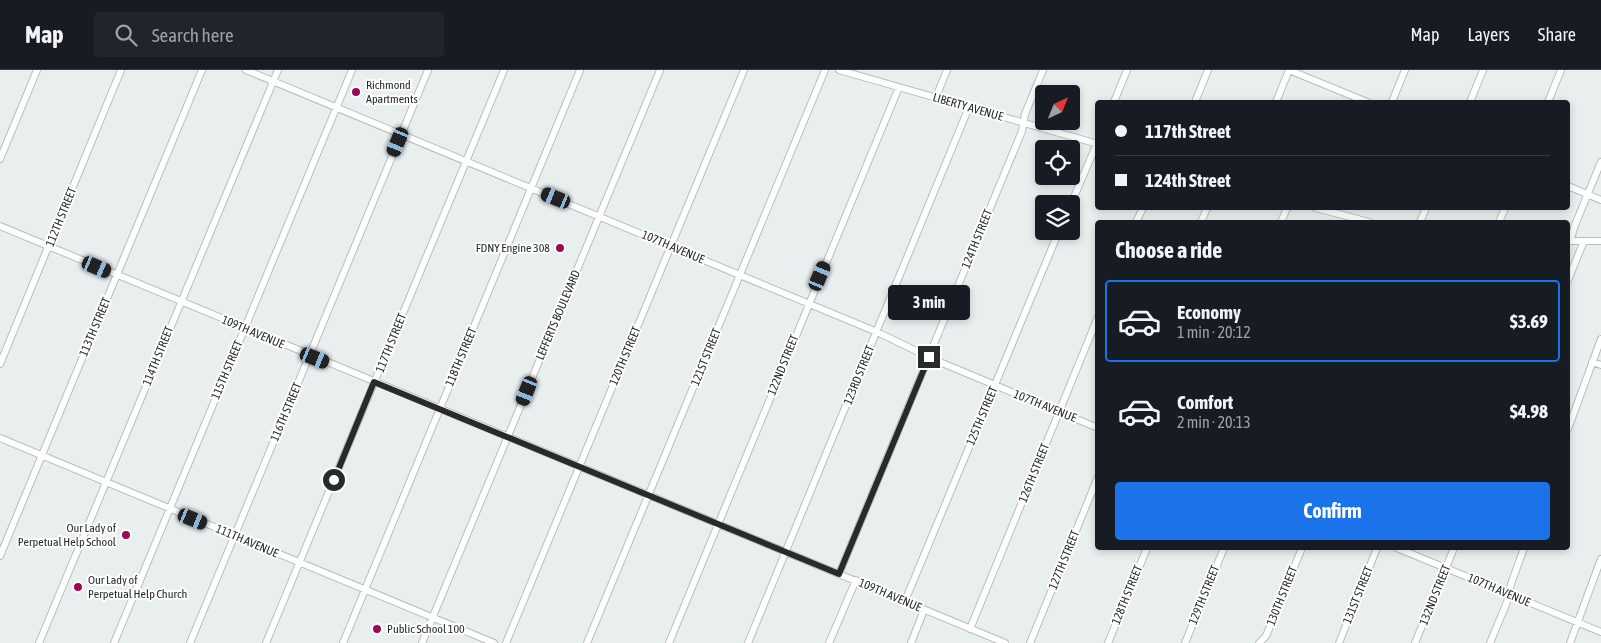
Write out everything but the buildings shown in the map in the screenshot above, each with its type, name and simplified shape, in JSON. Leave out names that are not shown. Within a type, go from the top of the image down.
[{"type":"street","points":[[0,159],[37,70]]},
{"type":"street","name":"112TH STREET","points":[[0,364],[121,70]]},
{"type":"street","name":"113TH STREET","points":[[0,556],[202,70]]},
{"type":"street","name":"107TH AVENUE","points":[[246,70],[877,332],[995,386],[1095,427]]},
{"type":"street","name":"114TH STREET","points":[[39,643],[180,301],[278,70]]},
{"type":"street","name":"115TH STREET","points":[[114,643],[352,70]]},
{"type":"street","name":"116TH STREET","points":[[190,643],[428,70]]},
{"type":"street","name":"117TH STREET","points":[[266,643],[504,70]]},
{"type":"street","name":"118TH STREET","points":[[342,643],[580,70]]},
{"type":"street","name":"LEFFERTS BOULEVARD","points":[[422,643],[660,70]]},
{"type":"street","name":"120TH STREET","points":[[506,643],[744,70]]},
{"type":"street","name":"121ST STREET","points":[[587,643],[825,70]]},
{"type":"street","name":"LIBERTY AVENUE","points":[[839,70],[1095,142]]},
{"type":"street","points":[[936,97],[947,70]]},
{"type":"street","name":"124TH STREET","points":[[839,574],[1022,131],[1025,114],[1043,70]]},
{"type":"street","points":[[1115,100],[1127,70]]},
{"type":"street","points":[[1196,100],[1208,70]]},
{"type":"street","points":[[1277,100],[1289,70],[1362,100]]},
{"type":"street","points":[[1393,100],[1405,70]]},
{"type":"street","points":[[1471,100],[1483,70]]},
{"type":"street","points":[[1549,100],[1562,70]]},
{"type":"street","name":"122ND STREET","points":[[669,643],[899,87]]},
{"type":"street","name":"123RD STREET","points":[[748,643],[969,107]]},
{"type":"street","points":[[1075,195],[1095,148]]},
{"type":"street","points":[[1570,239],[1601,162]]},
{"type":"street","points":[[1570,187],[1601,200]]},
{"type":"street","points":[[1323,210],[1355,220]]},
{"type":"street","points":[[1345,216],[1347,210]]},
{"type":"street","name":"109TH AVENUE","points":[[0,226],[310,356],[856,580],[970,628],[993,641],[1004,643]]},
{"type":"street","name":"125TH STREET","points":[[905,602],[1055,240]]},
{"type":"street","points":[[1570,241],[1601,241]]},
{"type":"street","points":[[1570,275],[1584,241]]},
{"type":"street","name":"126TH STREET","points":[[970,628],[1095,324]]},
{"type":"street","points":[[1570,424],[1601,339]]},
{"type":"street","points":[[1592,362],[1601,365]]},
{"type":"street","name":"111TH AVENUE","points":[[0,438],[494,643]]},
{"type":"street","name":"127TH STREET","points":[[1030,643],[1095,484]]},
{"type":"street","name":"128TH STREET","points":[[1108,643],[1146,550]]},
{"type":"street","name":"129TH STREET","points":[[1185,643],[1223,550]]},
{"type":"street","name":"130TH STREET","points":[[1259,643],[1266,636],[1301,550]]},
{"type":"street","name":"131ST STREET","points":[[1339,643],[1376,550]]},
{"type":"street","name":"107TH AVENUE","points":[[1402,550],[1601,632]]},
{"type":"street","name":"132ND STREET","points":[[1415,643],[1453,550]]},
{"type":"street","points":[[1490,643],[1523,550]]},
{"type":"street","points":[[1570,643],[1601,559]]},
{"type":"street","points":[[829,643],[856,580]]},
{"type":"street","points":[[911,643],[924,610]]},
{"type":"place","name":"Richmond Apartments","points":[[356,92]]},
{"type":"place","name":"FDNY Engine 308","points":[[560,248]]},
{"type":"place","name":"Our Lady of Perpetual Help School","points":[[126,535]]},
{"type":"place","name":"Our Lady of Perpetual Help Church","points":[[78,587]]},
{"type":"place","name":"Public School 100","points":[[377,629]]},
{"type":"route","points":[[334,480],[374,382],[839,574],[929,357]]}]
